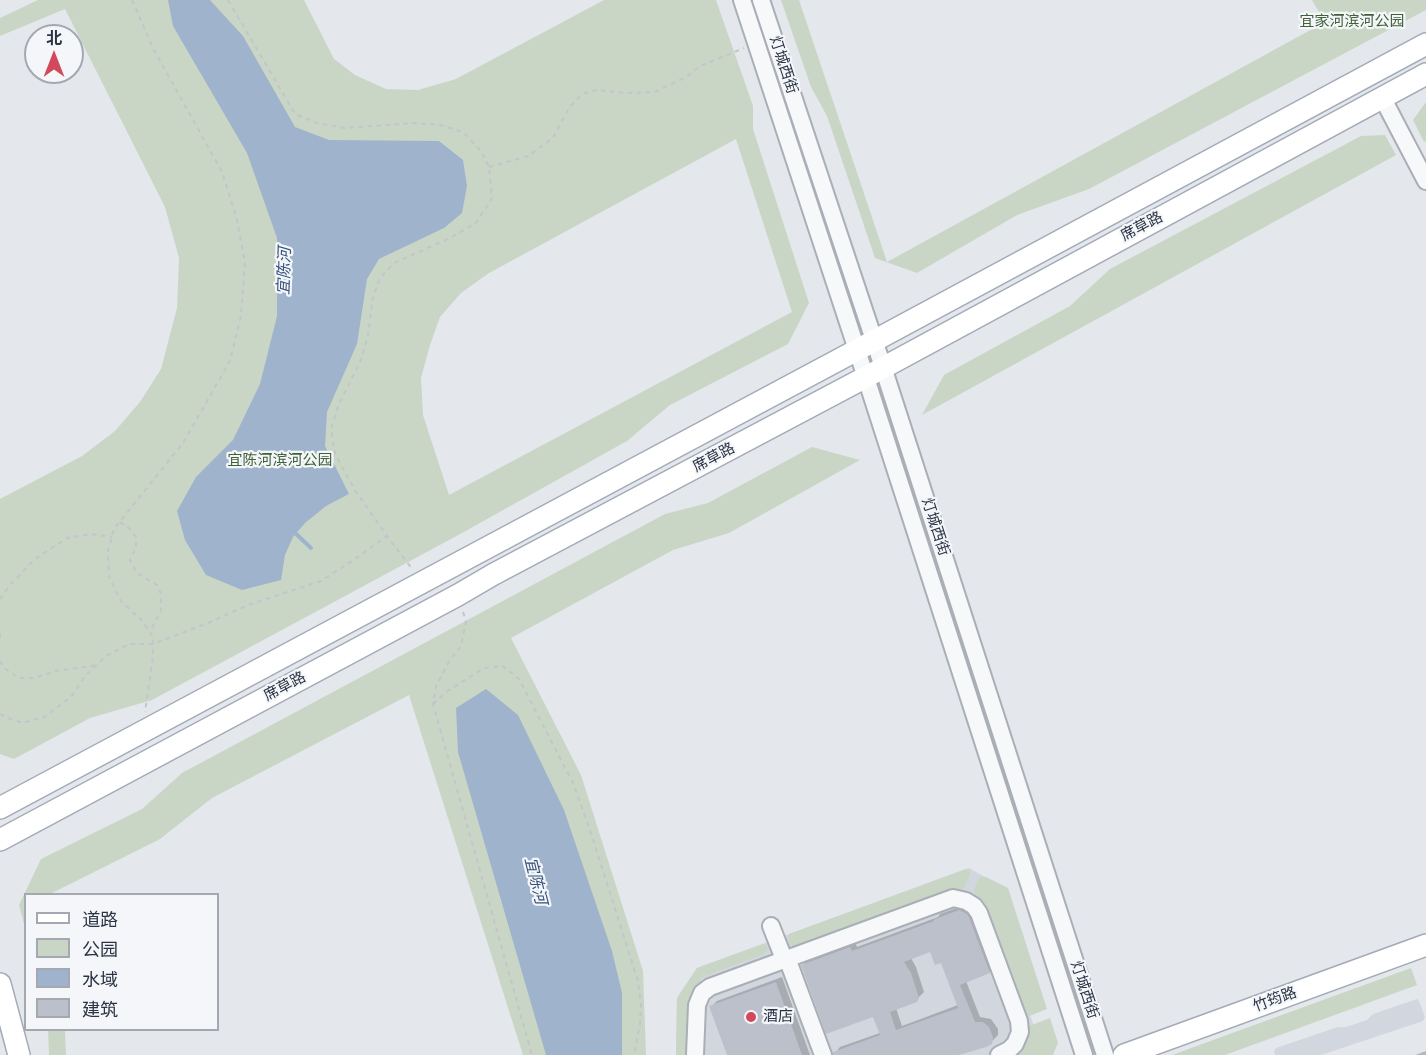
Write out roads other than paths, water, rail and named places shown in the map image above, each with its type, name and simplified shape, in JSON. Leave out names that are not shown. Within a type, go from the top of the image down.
[{"type":"main road","name":"席草路","points":[[0,808],[1426,44]]},
{"type":"main road","name":"席草路","points":[[0,840],[1426,74]]},
{"type":"main road","name":"竹筠路","points":[[1124,1055],[1426,945]]},
{"type":"main road","points":[[0,984],[19,1055]]},
{"type":"street","name":"灯城西街","points":[[742,0],[781,116],[866,346]]},
{"type":"street","name":"灯城西街","points":[[761,0],[1084,1055]]},
{"type":"street","points":[[1382,97],[1426,181]]},
{"type":"street","name":"灯城西街","points":[[874,372],[1105,1055]]},
{"type":"street","points":[[695,1055],[698,1000],[702,993],[714,985],[947,899],[966,901],[979,913],[1019,1021],[1020,1032],[1016,1044],[999,1055]]},
{"type":"street","points":[[771,926],[823,1055]]},
{"type":"water","points":[[168,0],[210,0],[243,36],[295,127],[329,140],[439,141],[463,160],[467,186],[462,213],[444,228],[379,259],[367,279],[357,344],[327,412],[325,446],[349,494],[326,506],[305,523],[293,537],[285,555],[281,580],[242,590],[206,575],[185,540],[177,511],[196,477],[233,440],[260,384],[277,316],[277,238],[247,153],[173,26]]},
{"type":"water","points":[[486,689],[518,715],[564,810],[612,951],[622,993],[622,1055],[546,1055],[458,752],[456,708]]},
{"type":"waterway","name":"宜陈河","points":[[294,532],[311,548]]},
{"type":"place","name":"酒店","points":[[751,1017]]},
{"type":"park label","name":"宜家河滨河公园","points":[[1352,22]]},
{"type":"park label","name":"宜陈河滨河公园","points":[[280,461]]}]
